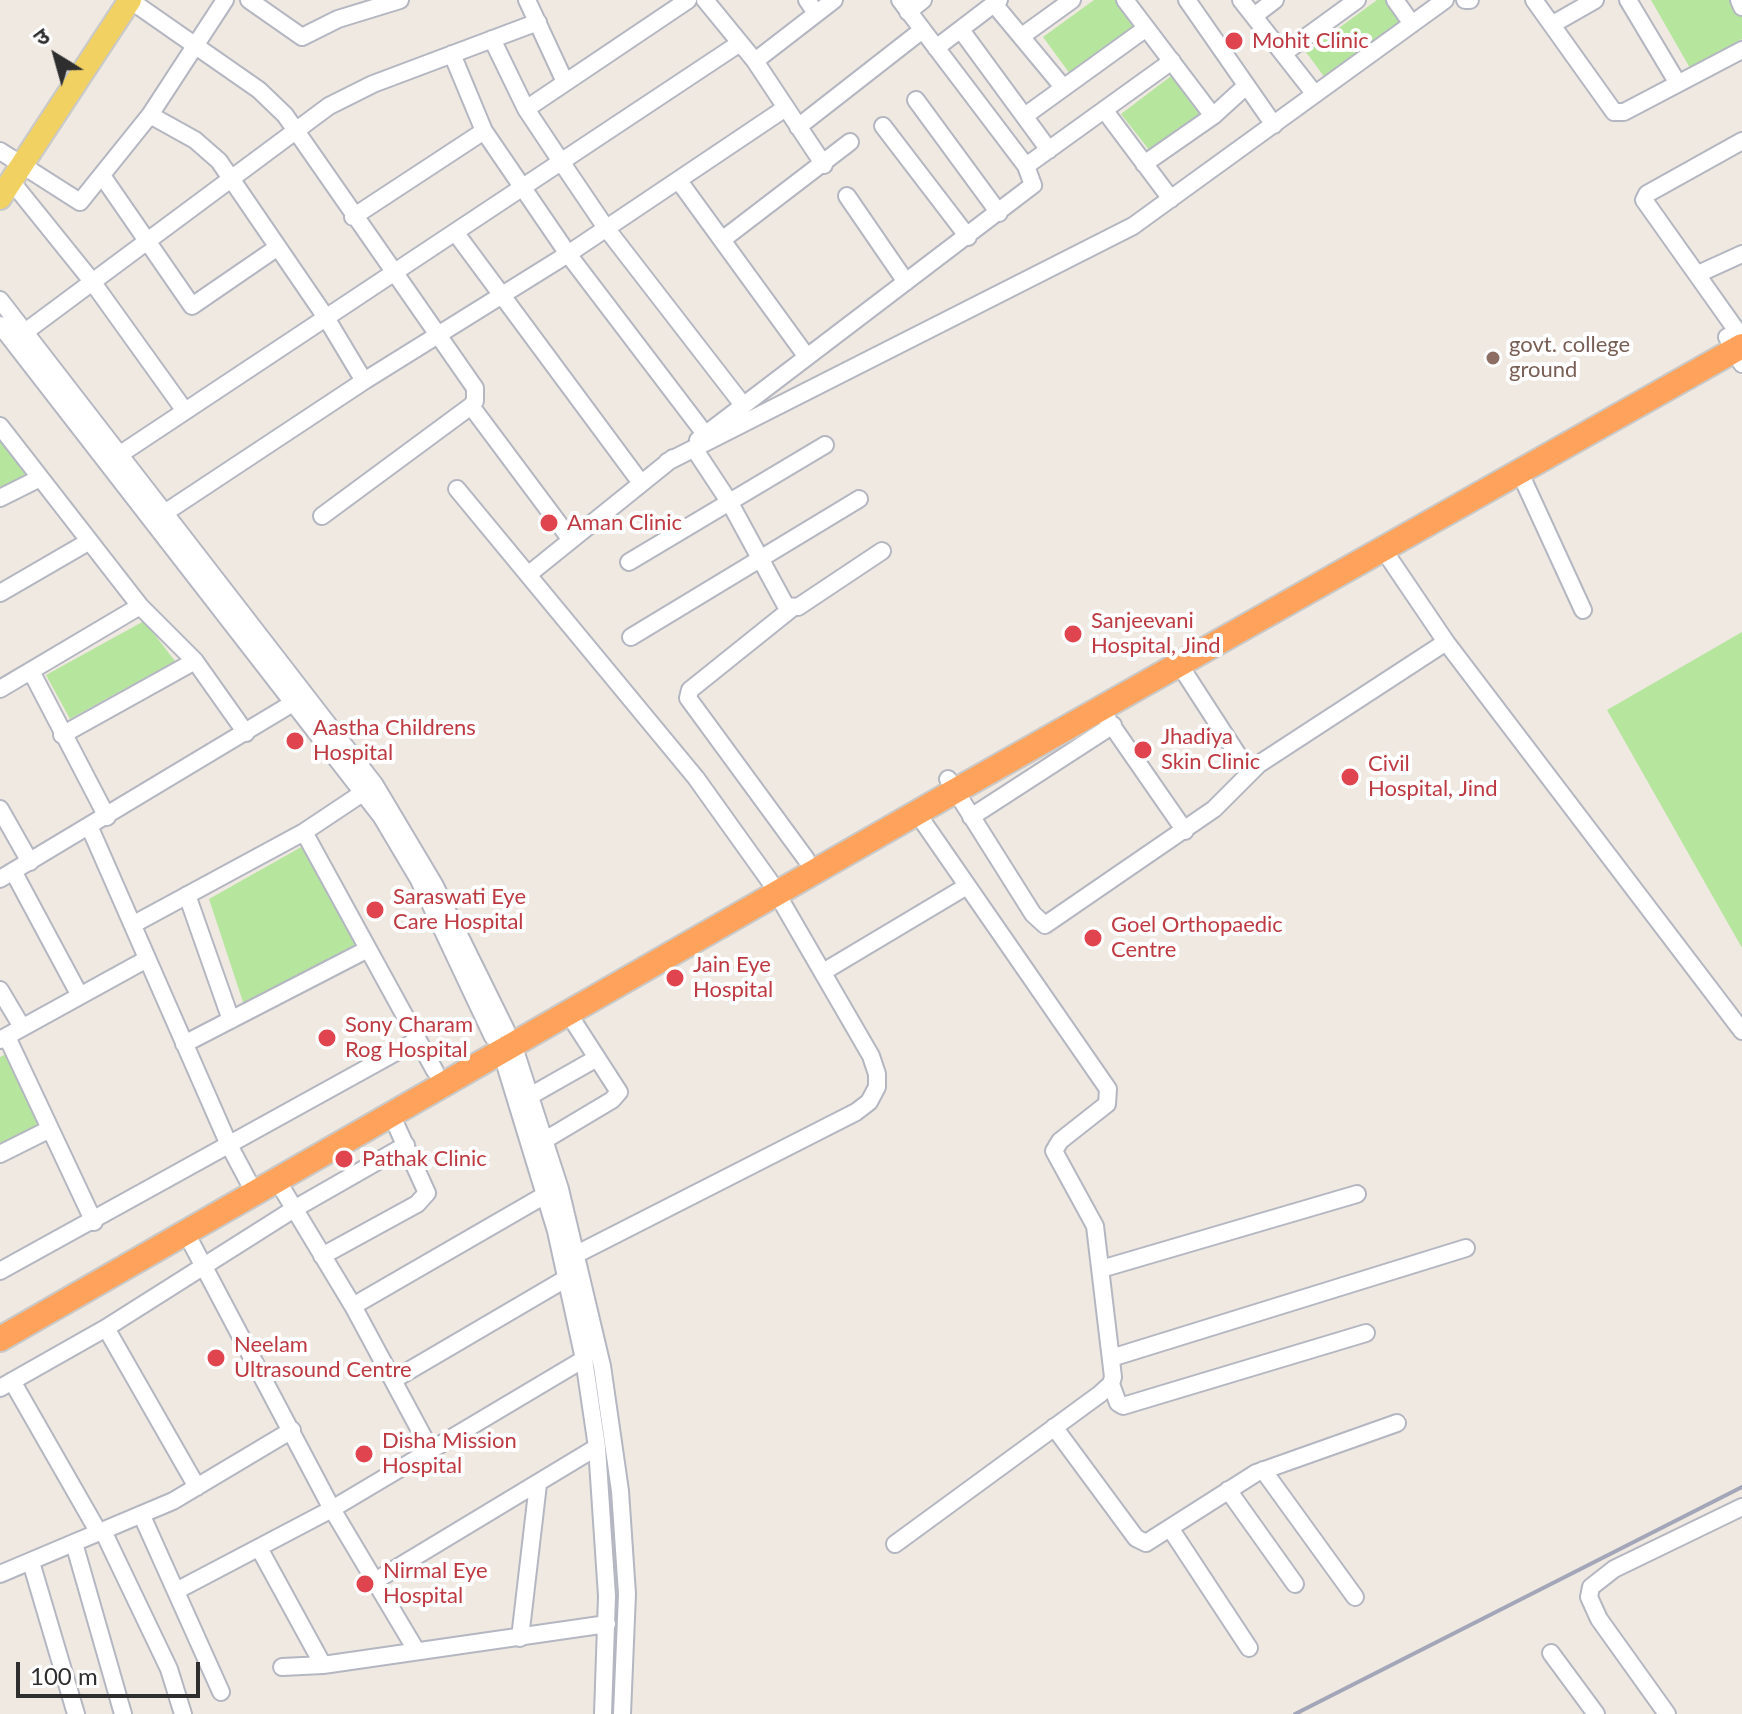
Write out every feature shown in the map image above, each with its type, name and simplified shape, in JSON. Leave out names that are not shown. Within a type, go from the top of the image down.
[{"type":"highway","points":[[0,1339],[185,1231],[250,1185],[277,1180],[391,1114],[503,1040],[773,887],[917,813],[951,785],[1106,717],[1179,664],[1520,473],[1737,343]]},
{"type":"highway","points":[[0,1319],[250,1185],[435,1071],[568,1013],[773,887],[806,859],[951,785],[1737,343]]},
{"type":"main road","points":[[11,182],[72,92],[85,66],[133,1]]},
{"type":"street","points":[[11,182],[76,202],[103,177],[150,115],[225,0]]},
{"type":"street","points":[[249,0],[302,37],[347,17],[400,0]]},
{"type":"street","points":[[340,0],[347,17]]},
{"type":"street","points":[[527,0],[565,82]]},
{"type":"street","points":[[526,109],[688,0]]},
{"type":"street","points":[[705,0],[755,61],[824,165]]},
{"type":"street","points":[[755,61],[811,7],[834,0]]},
{"type":"street","points":[[529,574],[667,462],[1033,185],[1026,166],[904,6],[923,0]]},
{"type":"street","points":[[1022,36],[1072,0]]},
{"type":"street","points":[[1125,0],[1213,116]]},
{"type":"street","points":[[1188,0],[1274,125]]},
{"type":"street","points":[[1241,0],[1314,93]]},
{"type":"street","points":[[1254,16],[1275,0]]},
{"type":"street","points":[[1284,53],[1357,0]]},
{"type":"street","points":[[1395,0],[1412,24]]},
{"type":"street","points":[[667,462],[1105,240],[1171,199],[1445,0]]},
{"type":"street","points":[[1534,0],[1614,112],[1624,112],[1742,50]]},
{"type":"street","points":[[1553,24],[1595,0]]},
{"type":"street","points":[[1628,0],[1677,82]]},
{"type":"street","points":[[1739,0],[1742,7]]},
{"type":"street","points":[[133,1],[259,90],[296,128],[353,217],[475,388],[475,401],[471,406],[322,516]]},
{"type":"street","points":[[936,48],[996,2],[1063,87]]},
{"type":"street","points":[[25,332],[296,128],[349,95],[538,22]]},
{"type":"street","points":[[1026,115],[1145,29]]},
{"type":"street","points":[[961,30],[1049,150]]},
{"type":"street","points":[[798,127],[921,31]]},
{"type":"street","points":[[492,39],[526,109],[606,228],[743,405]]},
{"type":"street","points":[[119,455],[740,43]]},
{"type":"street","points":[[452,54],[484,131],[568,254],[705,434]]},
{"type":"street","points":[[1026,166],[1172,61]]},
{"type":"street","points":[[1144,164],[1213,116],[1246,86]]},
{"type":"street","points":[[916,100],[999,213]]},
{"type":"street","points":[[158,518],[364,381],[568,254],[784,109]]},
{"type":"street","points":[[1105,111],[1171,199]]},
{"type":"street","points":[[150,115],[208,150],[231,178],[325,316],[364,381]]},
{"type":"street","points":[[883,126],[968,237]]},
{"type":"street","points":[[353,217],[484,131]]},
{"type":"street","points":[[1737,343],[1698,274],[1644,200],[1657,188],[1742,141]]},
{"type":"street","points":[[722,240],[824,165],[850,142]]},
{"type":"street","points":[[0,151],[11,182],[91,280],[185,411]]},
{"type":"street","points":[[103,177],[182,294],[195,307],[278,247]]},
{"type":"street","points":[[679,181],[807,357]]},
{"type":"street","points":[[847,196],[906,282]]},
{"type":"street","points":[[455,232],[641,483]]},
{"type":"street","points":[[1698,274],[1742,254]]},
{"type":"street","points":[[0,300],[119,455],[158,518]]},
{"type":"street","points":[[0,325],[158,518],[369,789],[530,1096],[545,1140],[597,1447],[607,1624],[603,1714]]},
{"type":"street","points":[[471,406],[571,540]]},
{"type":"street","points":[[0,426],[140,606],[195,661],[246,733]]},
{"type":"street","points":[[629,562],[825,445]]},
{"type":"street","points":[[695,450],[730,503],[783,602],[791,609]]},
{"type":"street","points":[[1520,473],[1583,610]]},
{"type":"street","points":[[0,498],[40,478]]},
{"type":"street","points":[[457,489],[696,778],[773,887],[871,1056],[877,1087],[869,1102],[856,1112],[577,1254]]},
{"type":"street","points":[[631,637],[859,499]]},
{"type":"street","points":[[0,593],[88,542]]},
{"type":"street","points":[[1383,549],[1446,642],[1742,1031]]},
{"type":"street","points":[[806,859],[688,698],[690,690],[791,609],[882,551]]},
{"type":"street","points":[[0,689],[32,673],[140,606]]},
{"type":"street","points":[[951,785],[1033,914],[1045,925],[1185,831],[1223,802],[1249,772],[1446,642]]},
{"type":"street","points":[[62,735],[195,661]]},
{"type":"street","points":[[1179,664],[1249,772]]},
{"type":"street","points":[[32,673],[107,817]]},
{"type":"street","points":[[79,994],[7,875],[90,828],[301,698]]},
{"type":"street","points":[[971,817],[1106,717],[1185,831]]},
{"type":"street","points":[[134,924],[304,832],[369,789]]},
{"type":"street","points":[[0,809],[30,862]]},
{"type":"street","points":[[917,813],[1108,1089],[1107,1104],[1060,1141],[1054,1151],[1092,1217],[1101,1269],[1111,1384],[1118,1403],[1123,1406],[1366,1333]]},
{"type":"street","points":[[90,828],[229,1145],[250,1185]]},
{"type":"street","points":[[304,832],[435,1071]]},
{"type":"street","points":[[823,972],[967,886]]},
{"type":"street","points":[[187,895],[231,1020]]},
{"type":"street","points":[[184,1044],[368,949]]},
{"type":"street","points":[[10,1035],[147,959]]},
{"type":"street","points":[[0,990],[10,1035],[94,1222]]},
{"type":"street","points":[[545,1140],[617,1096],[617,1088],[568,1013]]},
{"type":"street","points":[[0,1271],[94,1222],[418,1040]]},
{"type":"street","points":[[503,1040],[577,1254],[602,1366],[621,1510],[627,1594],[622,1714]]},
{"type":"street","points":[[530,1096],[597,1058]]},
{"type":"street","points":[[322,1256],[424,1198],[426,1185],[391,1114]]},
{"type":"street","points":[[0,1154],[50,1129]]},
{"type":"street","points":[[183,1714],[169,1669],[101,1532],[6,1384],[106,1328],[294,1209],[406,1145]]},
{"type":"street","points":[[277,1180],[353,1306],[431,1451]]},
{"type":"street","points":[[353,1306],[553,1191]]},
{"type":"street","points":[[1101,1269],[1357,1194]]},
{"type":"street","points":[[185,1231],[332,1509],[416,1650]]},
{"type":"street","points":[[1111,1358],[1466,1248]]},
{"type":"street","points":[[393,1380],[567,1278]]},
{"type":"street","points":[[106,1328],[197,1487]]},
{"type":"street","points":[[176,1591],[332,1509],[584,1359]]},
{"type":"street","points":[[895,1544],[1111,1384]]},
{"type":"street","points":[[1054,1427],[1141,1542],[1146,1543],[1263,1470],[1397,1423]]},
{"type":"street","points":[[0,1555],[5,1572],[142,1516],[292,1430]]},
{"type":"street","points":[[375,1581],[597,1447]]},
{"type":"street","points":[[1263,1470],[1355,1597]]},
{"type":"street","points":[[520,1638],[538,1484]]},
{"type":"street","points":[[1228,1490],[1295,1584]]},
{"type":"street","points":[[1667,1714],[1599,1619],[1589,1597],[1591,1587],[1614,1569],[1742,1507]]},
{"type":"street","points":[[602,1513],[621,1510]]},
{"type":"street","points":[[142,1516],[221,1692]]},
{"type":"street","points":[[1170,1528],[1249,1648]]},
{"type":"street","points":[[74,1543],[123,1714]]},
{"type":"street","points":[[259,1548],[323,1665]]},
{"type":"street","points":[[31,1562],[76,1714]]},
{"type":"street","points":[[282,1667],[323,1665],[607,1624]]},
{"type":"street","points":[[1551,1653],[1596,1714]]},
{"type":"green space","points":[[1094,0],[1127,0],[1145,24],[1073,78],[1043,37]]},
{"type":"green space","points":[[1377,0],[1404,0],[1416,17],[1328,82],[1306,52]]},
{"type":"green space","points":[[1651,0],[1737,0],[1742,8],[1742,39],[1690,68]]},
{"type":"green space","points":[[1183,67],[1215,109],[1153,155],[1121,114]]},
{"type":"green space","points":[[0,434],[29,472],[0,489]]},
{"type":"green space","points":[[144,621],[175,661],[70,719],[46,675]]},
{"type":"green space","points":[[1742,632],[1742,948],[1607,710]]},
{"type":"green space","points":[[303,846],[356,944],[244,1005],[209,899]]},
{"type":"green space","points":[[19,1048],[53,1117],[0,1144],[0,1057]]},
{"type":"railway","points":[[1295,1714],[1742,1487]]},
{"type":"place","name":"Mohit Clinic","points":[[1234,41]]},
{"type":"place","name":"govt. college ground","points":[[1493,358]]},
{"type":"place","name":"Aman Clinic","points":[[549,523]]},
{"type":"place","name":"Sanjeevani Hospital, Jind","points":[[1073,634]]},
{"type":"place","name":"Aastha Childrens Hospital","points":[[295,741]]},
{"type":"place","name":"Jhadiya Skin Clinic","points":[[1143,750]]},
{"type":"place","name":"Civil Hospital, Jind","points":[[1350,777]]},
{"type":"place","name":"Saraswati Eye Care Hospital","points":[[375,910]]},
{"type":"place","name":"Goel Orthopaedic Centre","points":[[1093,938]]},
{"type":"place","name":"Jain Eye Hospital","points":[[675,978]]},
{"type":"place","name":"Sony Charam Rog Hospital","points":[[327,1038]]},
{"type":"place","name":"Pathak Clinic","points":[[344,1159]]},
{"type":"place","name":"Neelam Ultrasound Centre","points":[[216,1358]]},
{"type":"place","name":"Disha Mission Hospital","points":[[364,1454]]},
{"type":"place","name":"Nirmal Eye Hospital","points":[[365,1584]]}]
